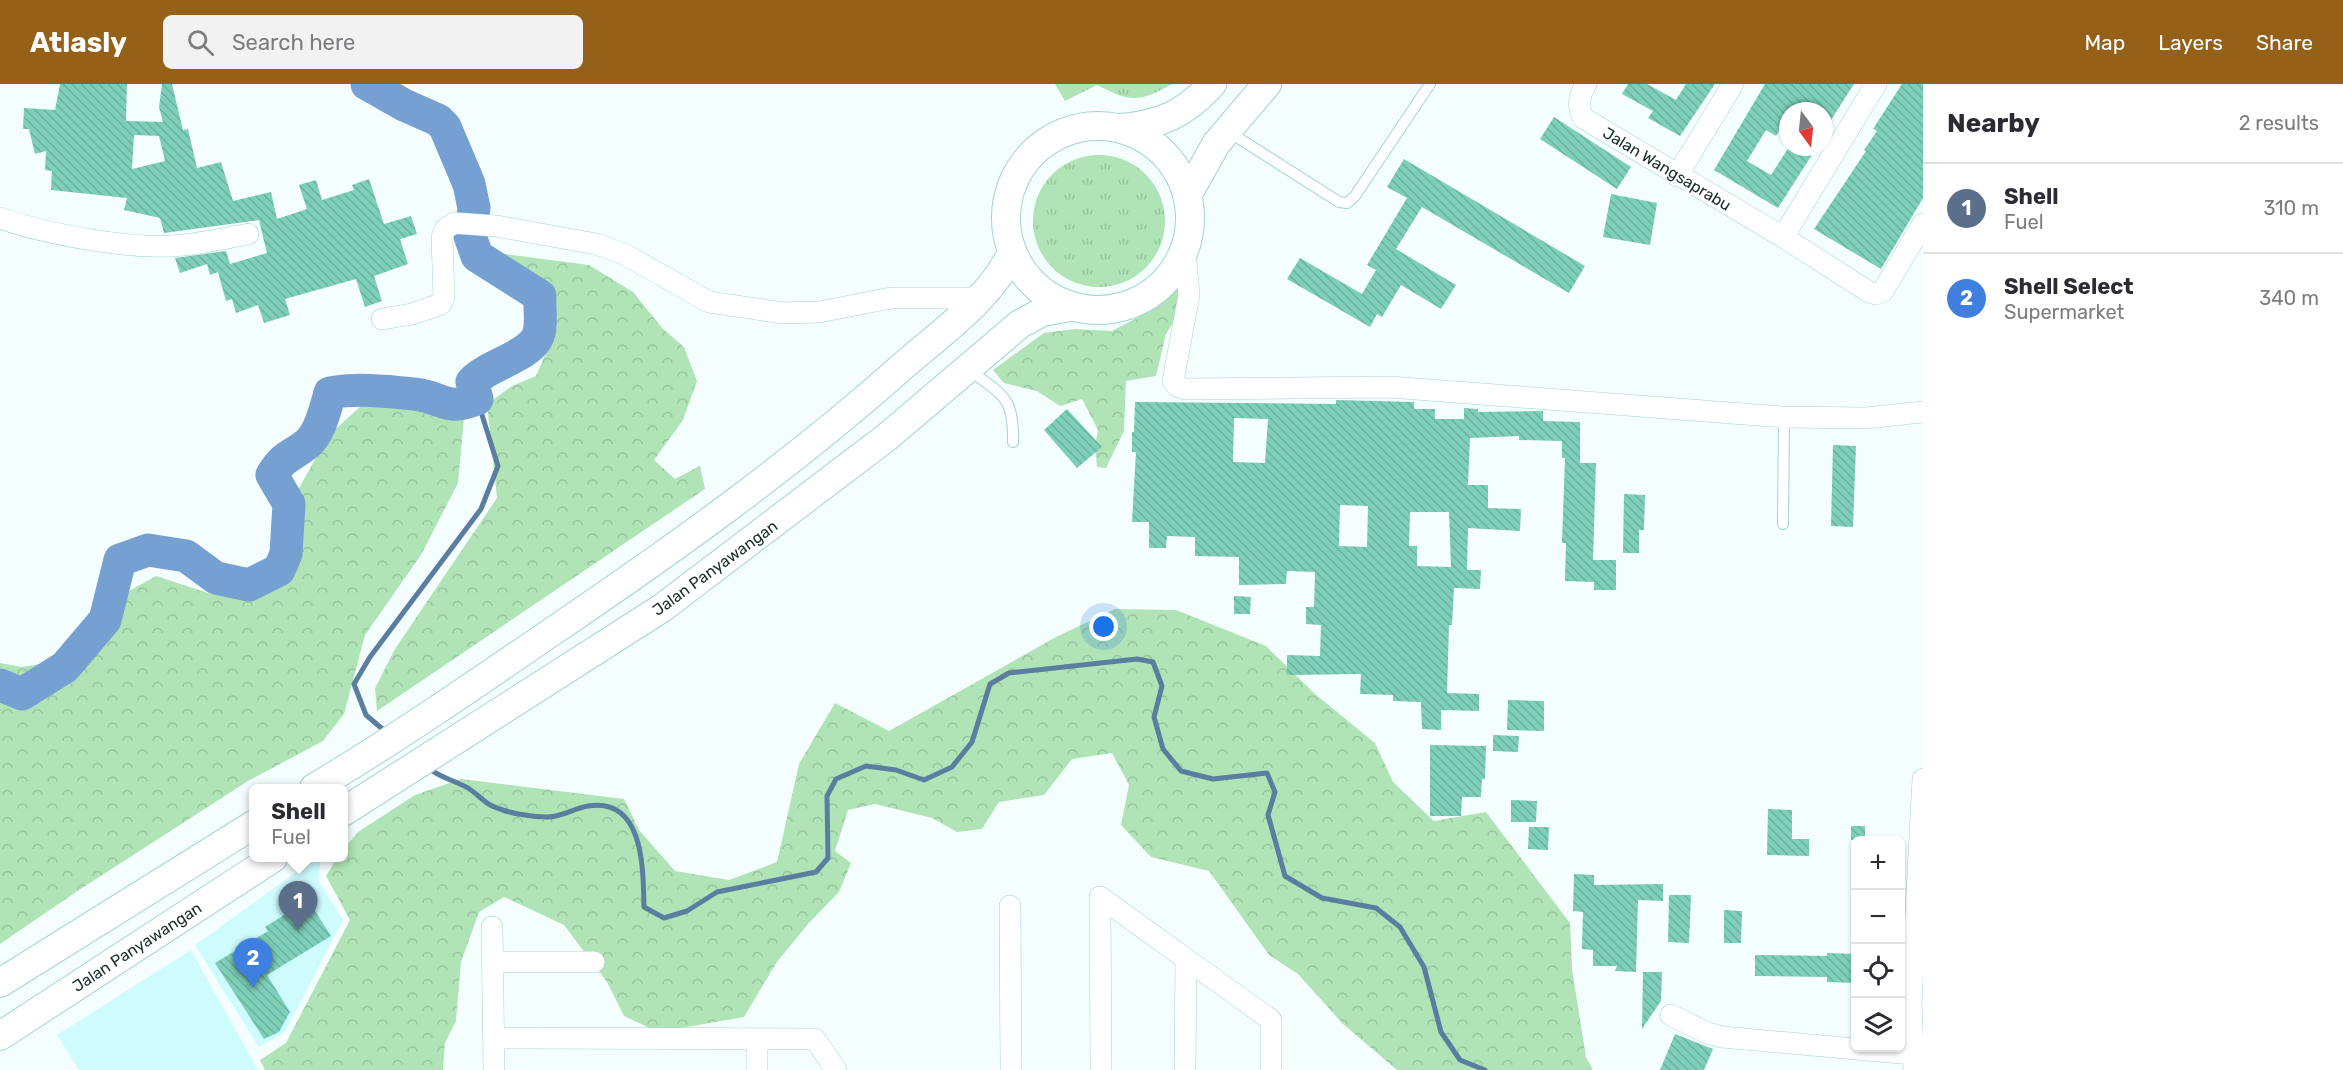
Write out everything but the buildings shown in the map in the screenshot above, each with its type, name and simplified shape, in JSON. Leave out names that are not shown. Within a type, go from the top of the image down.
[{"type":"main road","points":[[1120,128],[1143,137],[1163,152],[1179,172],[1188,194],[1191,222],[1185,250],[1172,274],[1151,294],[1126,306],[1098,310],[1071,307],[1046,295],[1026,276],[1012,253],[1005,225],[1008,196],[1019,169],[1038,147],[1063,133],[1091,126],[1120,128],[1163,122],[1181,111],[1212,84]]},
{"type":"main road","points":[[1188,194],[1216,144],[1267,84]]},
{"type":"main road","points":[[322,784],[442,706],[747,496],[836,426],[980,298],[1002,273],[1012,253]]},
{"type":"main road","name":"Jalan Panyawangan","points":[[354,805],[662,608],[808,500],[1030,318],[1042,312],[1071,307]]},
{"type":"main road","points":[[0,982],[249,827]]},
{"type":"main road","name":"Jalan Panyawangan","points":[[0,1036],[267,862]]},
{"type":"street","name":"Jalan Wangsaprabu","points":[[1586,84],[1580,95],[1578,106],[1582,118],[1783,237],[1869,292],[1876,294],[1883,291],[1923,224]]},
{"type":"street","points":[[1677,176],[1733,84]]},
{"type":"street","points":[[1783,237],[1876,84]]},
{"type":"street","points":[[0,218],[88,239],[143,244],[182,246],[248,234]]},
{"type":"street","points":[[382,320],[412,314],[441,304],[444,297],[442,237],[445,229],[454,223],[496,226],[596,244],[624,254],[709,302],[736,307],[801,314],[891,298],[980,298]]},
{"type":"street","points":[[1185,250],[1189,295],[1173,381],[1177,386],[1185,389],[1390,387],[1784,417],[1866,418],[1923,412]]},
{"type":"street","points":[[1671,1015],[1707,1033],[1722,1037],[1913,1062],[1911,1004],[1919,929],[1923,779]]},
{"type":"street","points":[[1101,1070],[1100,897],[1271,1020],[1271,1070]]},
{"type":"street","points":[[1010,906],[1011,1070]]},
{"type":"street","points":[[492,927],[494,1070]]},
{"type":"street","points":[[1185,1070],[1186,959]]},
{"type":"street","points":[[493,963],[594,962]]},
{"type":"street","points":[[494,1038],[815,1039],[836,1070]]},
{"type":"street","points":[[757,1039],[757,1070]]},
{"type":"lane","points":[[1227,130],[1339,202],[1347,203],[1355,196],[1430,84]]},
{"type":"lane","points":[[968,369],[1002,395],[1013,414],[1013,442]]},
{"type":"lane","points":[[1783,524],[1784,417]]},
{"type":"shaded area","points":[[310,862],[320,862],[318,880],[343,920],[285,1032],[259,1047],[195,945]]},
{"type":"shaded area","points":[[191,950],[258,1070],[79,1070],[57,1035]]},
{"type":"green space","points":[[1055,84],[1172,84],[1151,95],[1134,98],[1118,95],[1097,85],[1065,101]]},
{"type":"green space","points":[[1099,155],[1124,160],[1146,174],[1160,196],[1165,221],[1160,246],[1146,268],[1124,282],[1099,287],[1074,282],[1052,268],[1038,246],[1033,221],[1038,196],[1052,174],[1074,160]]},
{"type":"green space","points":[[505,254],[589,265],[633,292],[663,329],[684,347],[697,381],[683,420],[654,460],[675,479],[700,466],[705,489],[377,711],[375,688],[395,649],[497,498],[487,404],[512,386],[536,376],[557,327],[537,284],[499,259]]},
{"type":"green space","points":[[1179,288],[1179,313],[1166,334],[1156,376],[1126,381],[1124,431],[1106,468],[1097,467],[1095,447],[1098,430],[1082,399],[1060,406],[1037,391],[1004,383],[993,370],[1044,333],[1075,329],[1112,331],[1148,312]]},
{"type":"green space","points":[[386,383],[464,418],[458,483],[421,555],[365,635],[344,714],[323,741],[248,781],[0,944],[0,663],[22,667],[69,659],[106,604],[156,576],[211,594],[268,594],[286,554],[293,499],[328,436]]},
{"type":"green space","points":[[1115,609],[1176,610],[1266,646],[1315,694],[1375,743],[1393,782],[1434,821],[1486,812],[1570,923],[1572,969],[1586,1057],[1593,1070],[1397,1070],[1343,1024],[1298,974],[1269,955],[1209,871],[1151,857],[1121,825],[1129,785],[1112,753],[1072,759],[1044,795],[999,802],[982,829],[957,832],[932,818],[875,804],[848,810],[835,851],[851,863],[839,892],[808,924],[777,962],[744,1017],[658,1032],[624,1016],[607,982],[564,925],[504,897],[479,912],[461,962],[456,1021],[445,1043],[443,1070],[265,1070],[260,1060],[286,1043],[350,920],[326,876],[335,862],[348,862],[348,844],[358,832],[415,795],[461,779],[624,799],[639,830],[675,871],[729,880],[777,862],[799,764],[835,703],[889,731],[1056,637]]},
{"type":"waterway","points":[[0,685],[22,694],[65,667],[105,620],[120,560],[148,550],[186,556],[216,578],[249,585],[279,570],[286,554],[289,504],[272,475],[284,460],[312,439],[322,421],[330,393],[382,391],[414,394],[450,404],[466,403],[477,399],[472,382],[525,350],[537,338],[540,323],[540,296],[477,256],[470,236],[474,208],[469,184],[445,127],[438,120],[404,105],[367,84]]},
{"type":"waterway","points":[[386,732],[366,715],[354,684],[370,657],[481,509],[498,466],[477,399]]},
{"type":"waterway","points":[[427,767],[468,788],[490,805],[511,812],[553,817],[588,806],[607,806],[621,813],[631,825],[637,840],[643,875],[644,907],[664,918],[687,911],[717,892],[816,872],[828,858],[827,796],[836,779],[866,766],[896,770],[924,780],[952,767],[972,742],[990,684],[1009,673],[1137,659],[1153,662],[1162,686],[1154,717],[1163,749],[1181,771],[1213,779],[1267,773],[1275,792],[1268,815],[1285,876],[1322,898],[1376,908],[1400,927],[1424,967],[1441,1032],[1460,1060],[1485,1070]]},
{"type":"place","name":"Shell","points":[[298,931]]},
{"type":"place","name":"Shell Select","points":[[253,988]]}]
